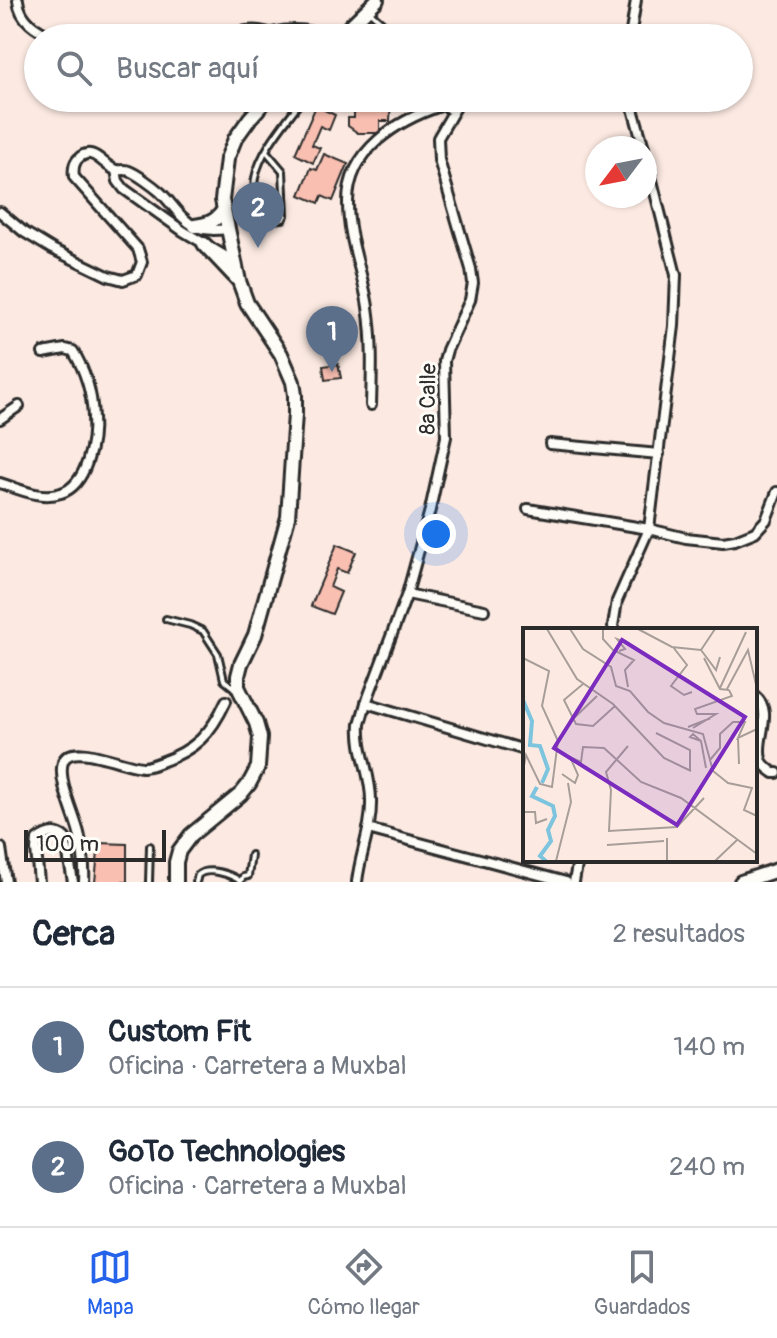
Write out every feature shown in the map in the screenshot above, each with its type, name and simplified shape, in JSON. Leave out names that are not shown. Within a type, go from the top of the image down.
[{"type":"main road","points":[[352,24],[372,5]]},
{"type":"main road","points":[[176,882],[179,851],[191,835],[241,794],[258,767],[260,737],[240,691],[238,676],[255,635],[288,517],[295,395],[287,366],[247,303],[223,211],[222,188],[227,159],[235,139],[255,112]]},
{"type":"main road","points":[[195,226],[214,221],[223,211]]},
{"type":"main road","points":[[204,244],[239,281]]},
{"type":"main road","points":[[741,882],[776,869]]},
{"type":"street","points":[[18,0],[24,17],[31,24]]},
{"type":"street","points":[[632,24],[636,0]]},
{"type":"street","name":"8a Calle","points":[[371,405],[373,356],[368,304],[350,222],[348,202],[352,178],[367,150],[401,123],[421,112]]},
{"type":"street","name":"8a Calle","points":[[357,882],[371,814],[371,795],[359,742],[360,724],[417,562],[444,449],[444,361],[470,300],[473,283],[439,160],[438,138],[452,112]]},
{"type":"street","points":[[634,112],[640,136]]},
{"type":"street","points":[[0,212],[52,249],[108,276],[131,279],[141,269],[141,255],[132,241],[76,181],[73,171],[76,161],[91,154],[116,170],[121,185],[146,204],[183,231],[235,262]]},
{"type":"street","points":[[116,170],[128,170],[156,189],[195,226],[211,230],[227,229]]},
{"type":"street","points":[[146,204],[156,189]]},
{"type":"street","points":[[614,628],[617,601],[649,529],[674,326],[676,275],[657,201]]},
{"type":"street","points":[[0,483],[42,496],[60,494],[79,481],[86,466],[94,418],[88,384],[80,362],[73,351],[65,349],[43,353]]},
{"type":"street","points":[[0,419],[19,406]]},
{"type":"street","points":[[550,444],[659,454]]},
{"type":"street","points":[[528,509],[723,542],[755,532],[766,520],[777,492]]},
{"type":"street","points":[[407,594],[484,610]]},
{"type":"street","points":[[757,697],[761,700],[764,713],[760,757],[764,765],[777,773]]},
{"type":"street","points":[[84,882],[85,860],[63,774],[62,763],[67,756],[74,752],[88,753],[146,767],[193,747],[206,735],[226,701]]},
{"type":"street","points":[[366,703],[523,749]]},
{"type":"street","points":[[368,829],[566,882]]},
{"type":"street","points":[[39,882],[37,840],[53,832],[65,838],[73,882]]},
{"type":"street","points":[[1,848],[6,882]]},
{"type":"street","points":[[574,882],[578,862]]},
{"type":"lane","points":[[372,5],[385,24]]},
{"type":"lane","points":[[266,151],[283,171],[283,219],[266,220],[258,213],[254,181],[266,151],[293,112]]},
{"type":"lane","points":[[166,619],[203,631],[218,654],[224,680],[240,691]]},
{"type":"lane","points":[[149,882],[150,846]]},
{"type":"lane","points":[[196,882],[202,872],[221,872],[240,882],[243,877],[250,879],[251,855]]},
{"type":"building","points":[[313,112],[335,115],[329,130],[320,126],[312,145],[320,148],[313,163],[295,154]]},
{"type":"building","points":[[354,112],[390,112],[390,121],[380,121],[380,133],[358,133],[348,126],[348,118],[354,118]]},
{"type":"building","points":[[324,154],[348,164],[333,201],[322,196],[319,203],[300,195],[311,168],[317,170]]},
{"type":"building","points":[[338,364],[341,378],[325,380],[323,366]]},
{"type":"building","points":[[337,544],[356,552],[347,573],[337,569],[330,587],[341,592],[332,614],[311,606]]},
{"type":"building","points":[[99,843],[127,844],[127,882],[95,882]]},
{"type":"place","name":"GoTo Technologies","points":[[258,248]]},
{"type":"place","name":"Custom Fit","points":[[332,372]]}]
